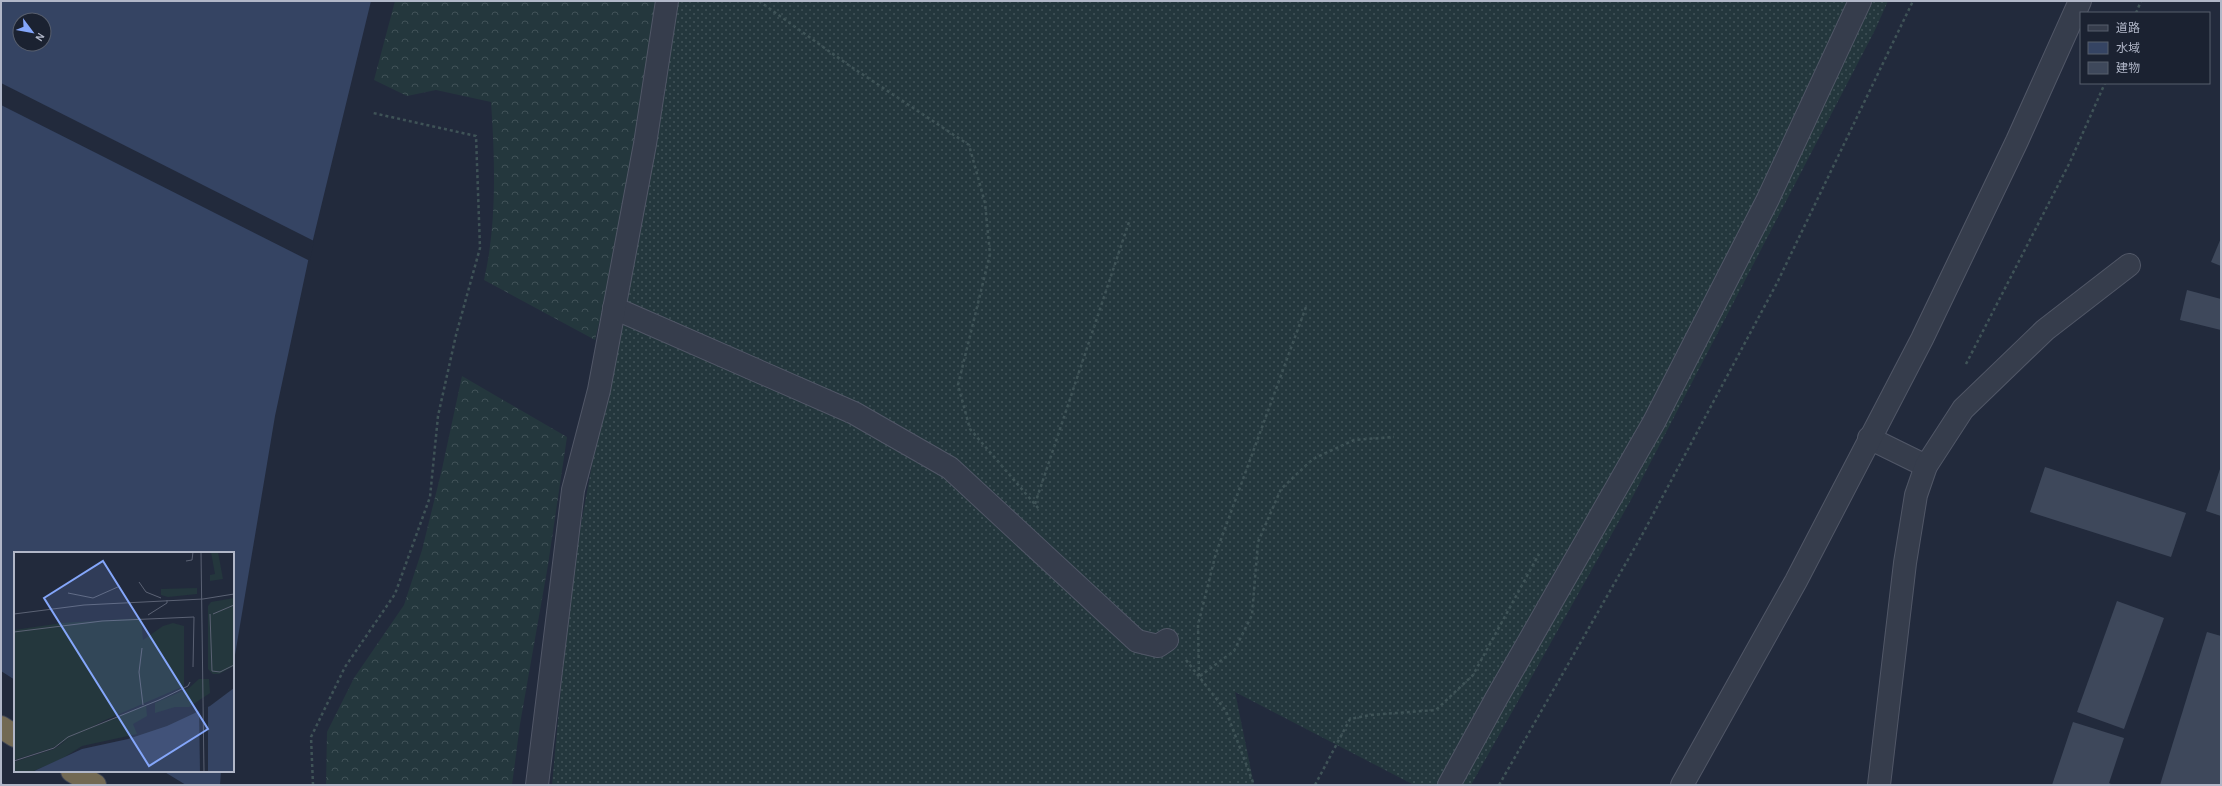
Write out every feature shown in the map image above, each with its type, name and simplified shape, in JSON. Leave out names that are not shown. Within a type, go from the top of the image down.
[{"type":"highway","points":[[1,727],[14,735]]},
{"type":"highway","points":[[74,772],[95,785]]},
{"type":"street","points":[[537,785],[573,490],[599,390],[645,144],[667,1]]},
{"type":"street","points":[[1449,785],[1496,699],[1654,422],[1768,199],[1860,1]]},
{"type":"street","points":[[1682,785],[1796,581],[1925,332],[2017,141],[2080,1]]},
{"type":"street","points":[[1879,785],[1905,563],[1916,495],[1926,466],[1963,409],[2045,330],[2128,265]]},
{"type":"street","points":[[614,308],[854,413],[950,468],[1137,641],[1158,646],[1167,640]]},
{"type":"street","points":[[1869,438],[1926,466]]},
{"type":"path","points":[[759,1],[847,64],[968,145],[985,203],[990,254],[958,385],[970,429],[1044,515]]},
{"type":"path","points":[[1499,785],[1642,535],[1777,283],[1913,1]]},
{"type":"path","points":[[2136,12],[2142,1]]},
{"type":"path","points":[[1963,369],[2070,162],[2105,84]]},
{"type":"path","points":[[313,785],[311,737],[345,667],[395,594],[430,496],[438,416],[456,334],[480,248],[476,136],[373,113]]},
{"type":"path","points":[[1035,504],[1130,219]]},
{"type":"path","points":[[1199,676],[1198,625],[1216,553],[1306,307]]},
{"type":"path","points":[[1199,676],[1234,651],[1252,615],[1258,542],[1281,489],[1313,459],[1354,440],[1394,437]]},
{"type":"path","points":[[1315,785],[1350,719],[1370,715],[1436,710],[1474,675],[1539,554]]},
{"type":"path","points":[[1167,640],[1199,676],[1226,711],[1254,785]]},
{"type":"green space","points":[[395,1],[660,1],[615,257],[595,340],[484,280],[491,237],[494,192],[491,102],[436,90],[407,96],[374,80]]},
{"type":"green space","points":[[678,1],[1888,1],[1875,30],[1632,498],[1471,785],[1414,785],[1235,692],[1254,785],[552,785],[571,578]]},
{"type":"green space","points":[[462,376],[567,437],[548,565],[520,724],[512,785],[326,785],[327,732],[354,678],[404,605],[422,550],[442,469]]},
{"type":"water","points":[[1,1],[371,1],[310,252],[275,416],[234,661],[234,552],[14,552],[14,772],[221,772],[220,785],[1,785]]},
{"type":"pier","points":[[1,83],[314,241],[310,261],[1,105]]},
{"type":"pier","points":[[1,671],[14,679],[14,772],[165,772],[186,785],[5,785],[1,782]]},
{"type":"building","points":[[2221,238],[2221,266],[2211,262]]},
{"type":"building","points":[[2187,290],[2221,299],[2221,330],[2180,320]]},
{"type":"building","points":[[2221,466],[2221,516],[2206,511]]},
{"type":"building","points":[[2045,467],[2186,513],[2171,557],[2030,512]]},
{"type":"building","points":[[2117,601],[2164,618],[2124,729],[2077,712]]},
{"type":"building","points":[[2207,632],[2221,636],[2221,785],[2160,785]]},
{"type":"building","points":[[2073,722],[2124,738],[2109,783],[2113,785],[2052,785]]}]
